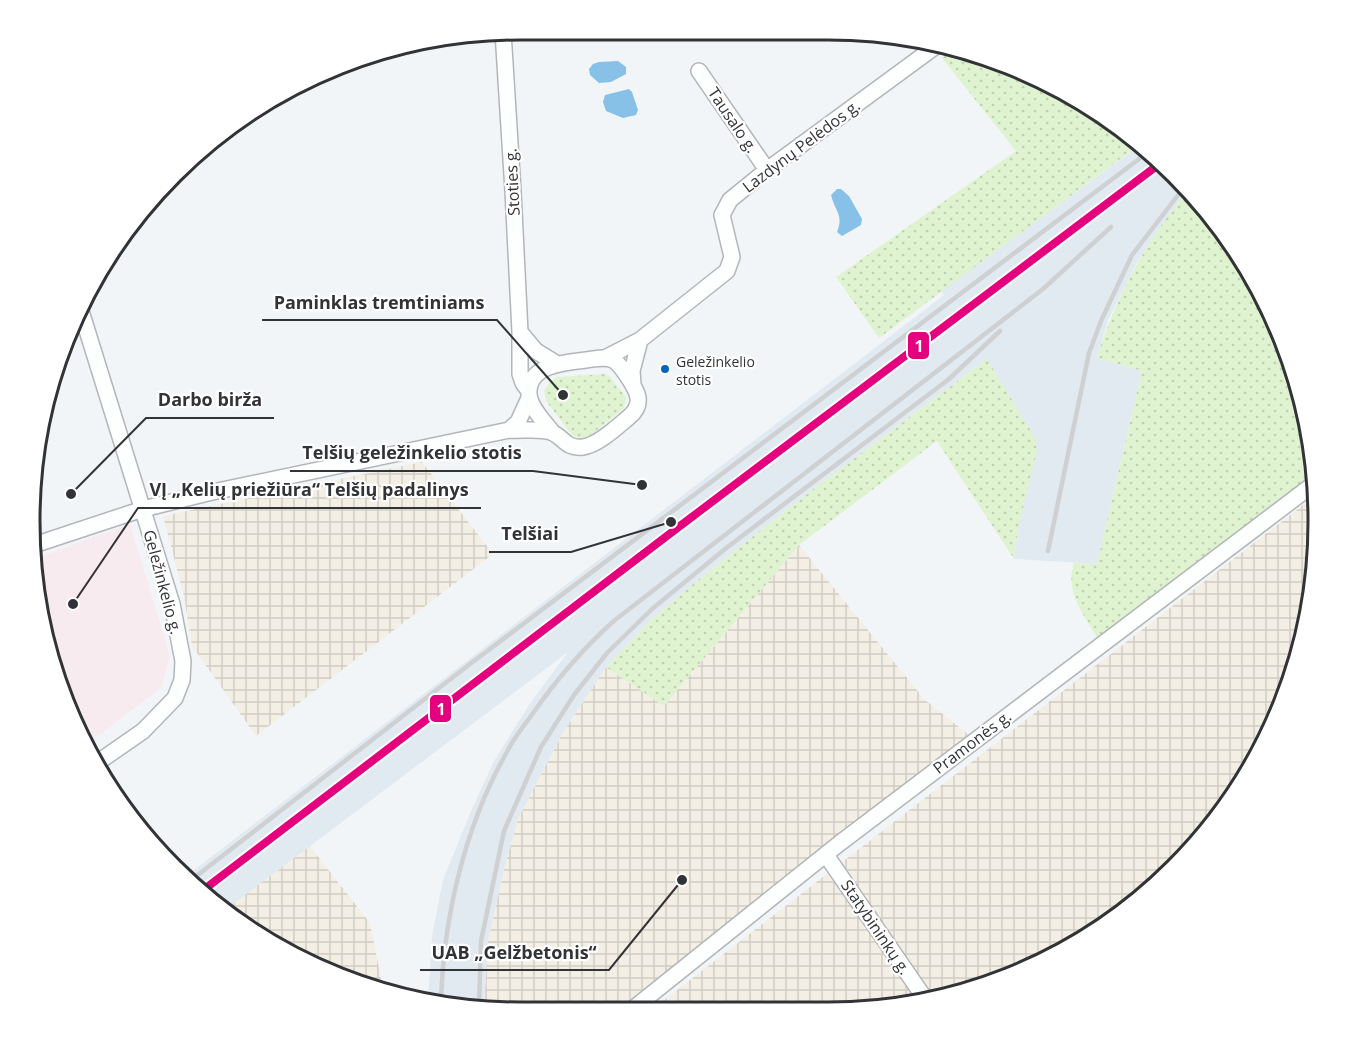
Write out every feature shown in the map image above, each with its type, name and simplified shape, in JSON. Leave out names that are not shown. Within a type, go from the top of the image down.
[{"type":"street","name":"Stoties g.","points":[[504,41],[520,332],[520,374],[529,395]]},
{"type":"street","name":"Lazdynų Pelėdos g.","points":[[604,358],[640,340],[727,271],[732,257],[722,215],[730,200],[767,170],[928,52]]},
{"type":"street","name":"Tausalo g.","points":[[699,70],[767,170]]},
{"type":"street","name":"Geležinkelio g.","points":[[84,321],[172,604],[183,661],[182,680],[175,698],[143,731],[104,759]]},
{"type":"street","points":[[520,332],[536,351],[557,363]]},
{"type":"street","points":[[529,395],[553,433],[566,444],[575,447],[592,445],[631,416],[638,407],[639,400],[633,384],[632,371],[640,340]]},
{"type":"street","points":[[509,430],[518,422],[535,378],[546,368],[557,363],[604,358],[615,361],[633,384]]},
{"type":"street","points":[[41,542],[142,508],[509,430],[553,433]]},
{"type":"street","name":"Pramonės g.","points":[[642,1002],[962,750],[1307,489]]},
{"type":"street","name":"Statybininkų g.","points":[[826,855],[921,992]]},
{"type":"shaded area","points":[[1133,150],[1183,197],[1139,259],[1108,320],[1097,358],[1142,371],[1097,564],[1014,559],[1018,528],[987,359],[799,500],[692,585],[652,619],[606,667],[562,734],[518,819],[488,940],[485,999],[429,992],[432,936],[443,880],[494,761],[529,705],[568,652],[232,905],[192,871],[944,295],[941,291]]},
{"type":"shaded area","points":[[422,462],[493,554],[256,736],[192,646],[184,596],[163,516]]},
{"type":"shaded area","points":[[1307,502],[1307,552],[1299,615],[1283,675],[1259,734],[1228,788],[1209,814],[1168,861],[1121,902],[1095,921],[1041,952],[982,976],[922,992],[828,1002],[662,1002]]},
{"type":"shaded area","points":[[130,524],[170,656],[161,688],[93,740],[77,705],[57,645],[50,615],[42,556]]},
{"type":"shaded area","points":[[799,545],[924,699],[969,735],[629,1002],[521,1002],[485,999],[488,940],[518,819],[562,734],[606,667],[664,706]]},
{"type":"shaded area","points":[[309,845],[370,923],[381,980],[308,952],[254,921],[232,905]]},
{"type":"green space","points":[[945,55],[982,66],[1041,90],[1095,121],[1133,150],[879,338],[836,277],[1016,151],[942,58]]},
{"type":"green space","points":[[1183,197],[1228,254],[1259,308],[1272,337],[1292,397],[1299,427],[1306,480],[1098,639],[1077,602],[1072,573],[1074,563],[1097,564],[1142,371],[1097,358],[1122,293],[1144,252]]},
{"type":"green space","points":[[987,359],[1035,438],[1037,451],[1018,528],[1014,559],[937,441],[799,545],[664,706],[606,667],[652,619],[692,585],[799,500]]},
{"type":"green space","points":[[605,374],[626,397],[624,408],[592,434],[583,438],[572,435],[546,401],[544,391],[557,377]]},
{"type":"water","points":[[618,61],[626,67],[626,74],[611,82],[599,83],[590,75],[589,69],[593,64]]},
{"type":"water","points":[[629,89],[638,110],[636,115],[623,118],[606,111],[603,102],[605,95]]},
{"type":"water","points":[[837,189],[841,189],[849,196],[862,219],[861,225],[842,236],[837,232],[840,221],[831,195]]},
{"type":"railway","points":[[197,876],[470,664],[1142,157]]},
{"type":"railway","points":[[1048,551],[1089,353],[1101,321],[1132,255],[1179,193]]},
{"type":"railway","points":[[442,994],[446,939],[452,906],[468,841],[480,809],[513,741],[570,665],[615,620],[1043,289],[1111,227]]},
{"type":"railway","points":[[479,999],[481,941],[504,831],[541,747],[574,695],[607,653],[652,609],[725,549],[949,379],[1000,331]]},
{"type":"transit line","name":"1","points":[[209,886],[1154,168]]},
{"type":"place","name":"Geležinkelio stotis","points":[[665,369]]},
{"type":"place","name":"Paminklas tremtiniams","points":[[563,395]]},
{"type":"place","name":"Telšių geležinkelio stotis","points":[[642,485]]},
{"type":"place","name":"Darbo birža","points":[[71,494]]},
{"type":"place","name":"Telšiai","points":[[671,522]]},
{"type":"place","name":"VĮ „Kelių priežiūra“ Telšių padalinys","points":[[73,604]]},
{"type":"place","name":"UAB „Gelžbetonis“","points":[[682,880]]}]
